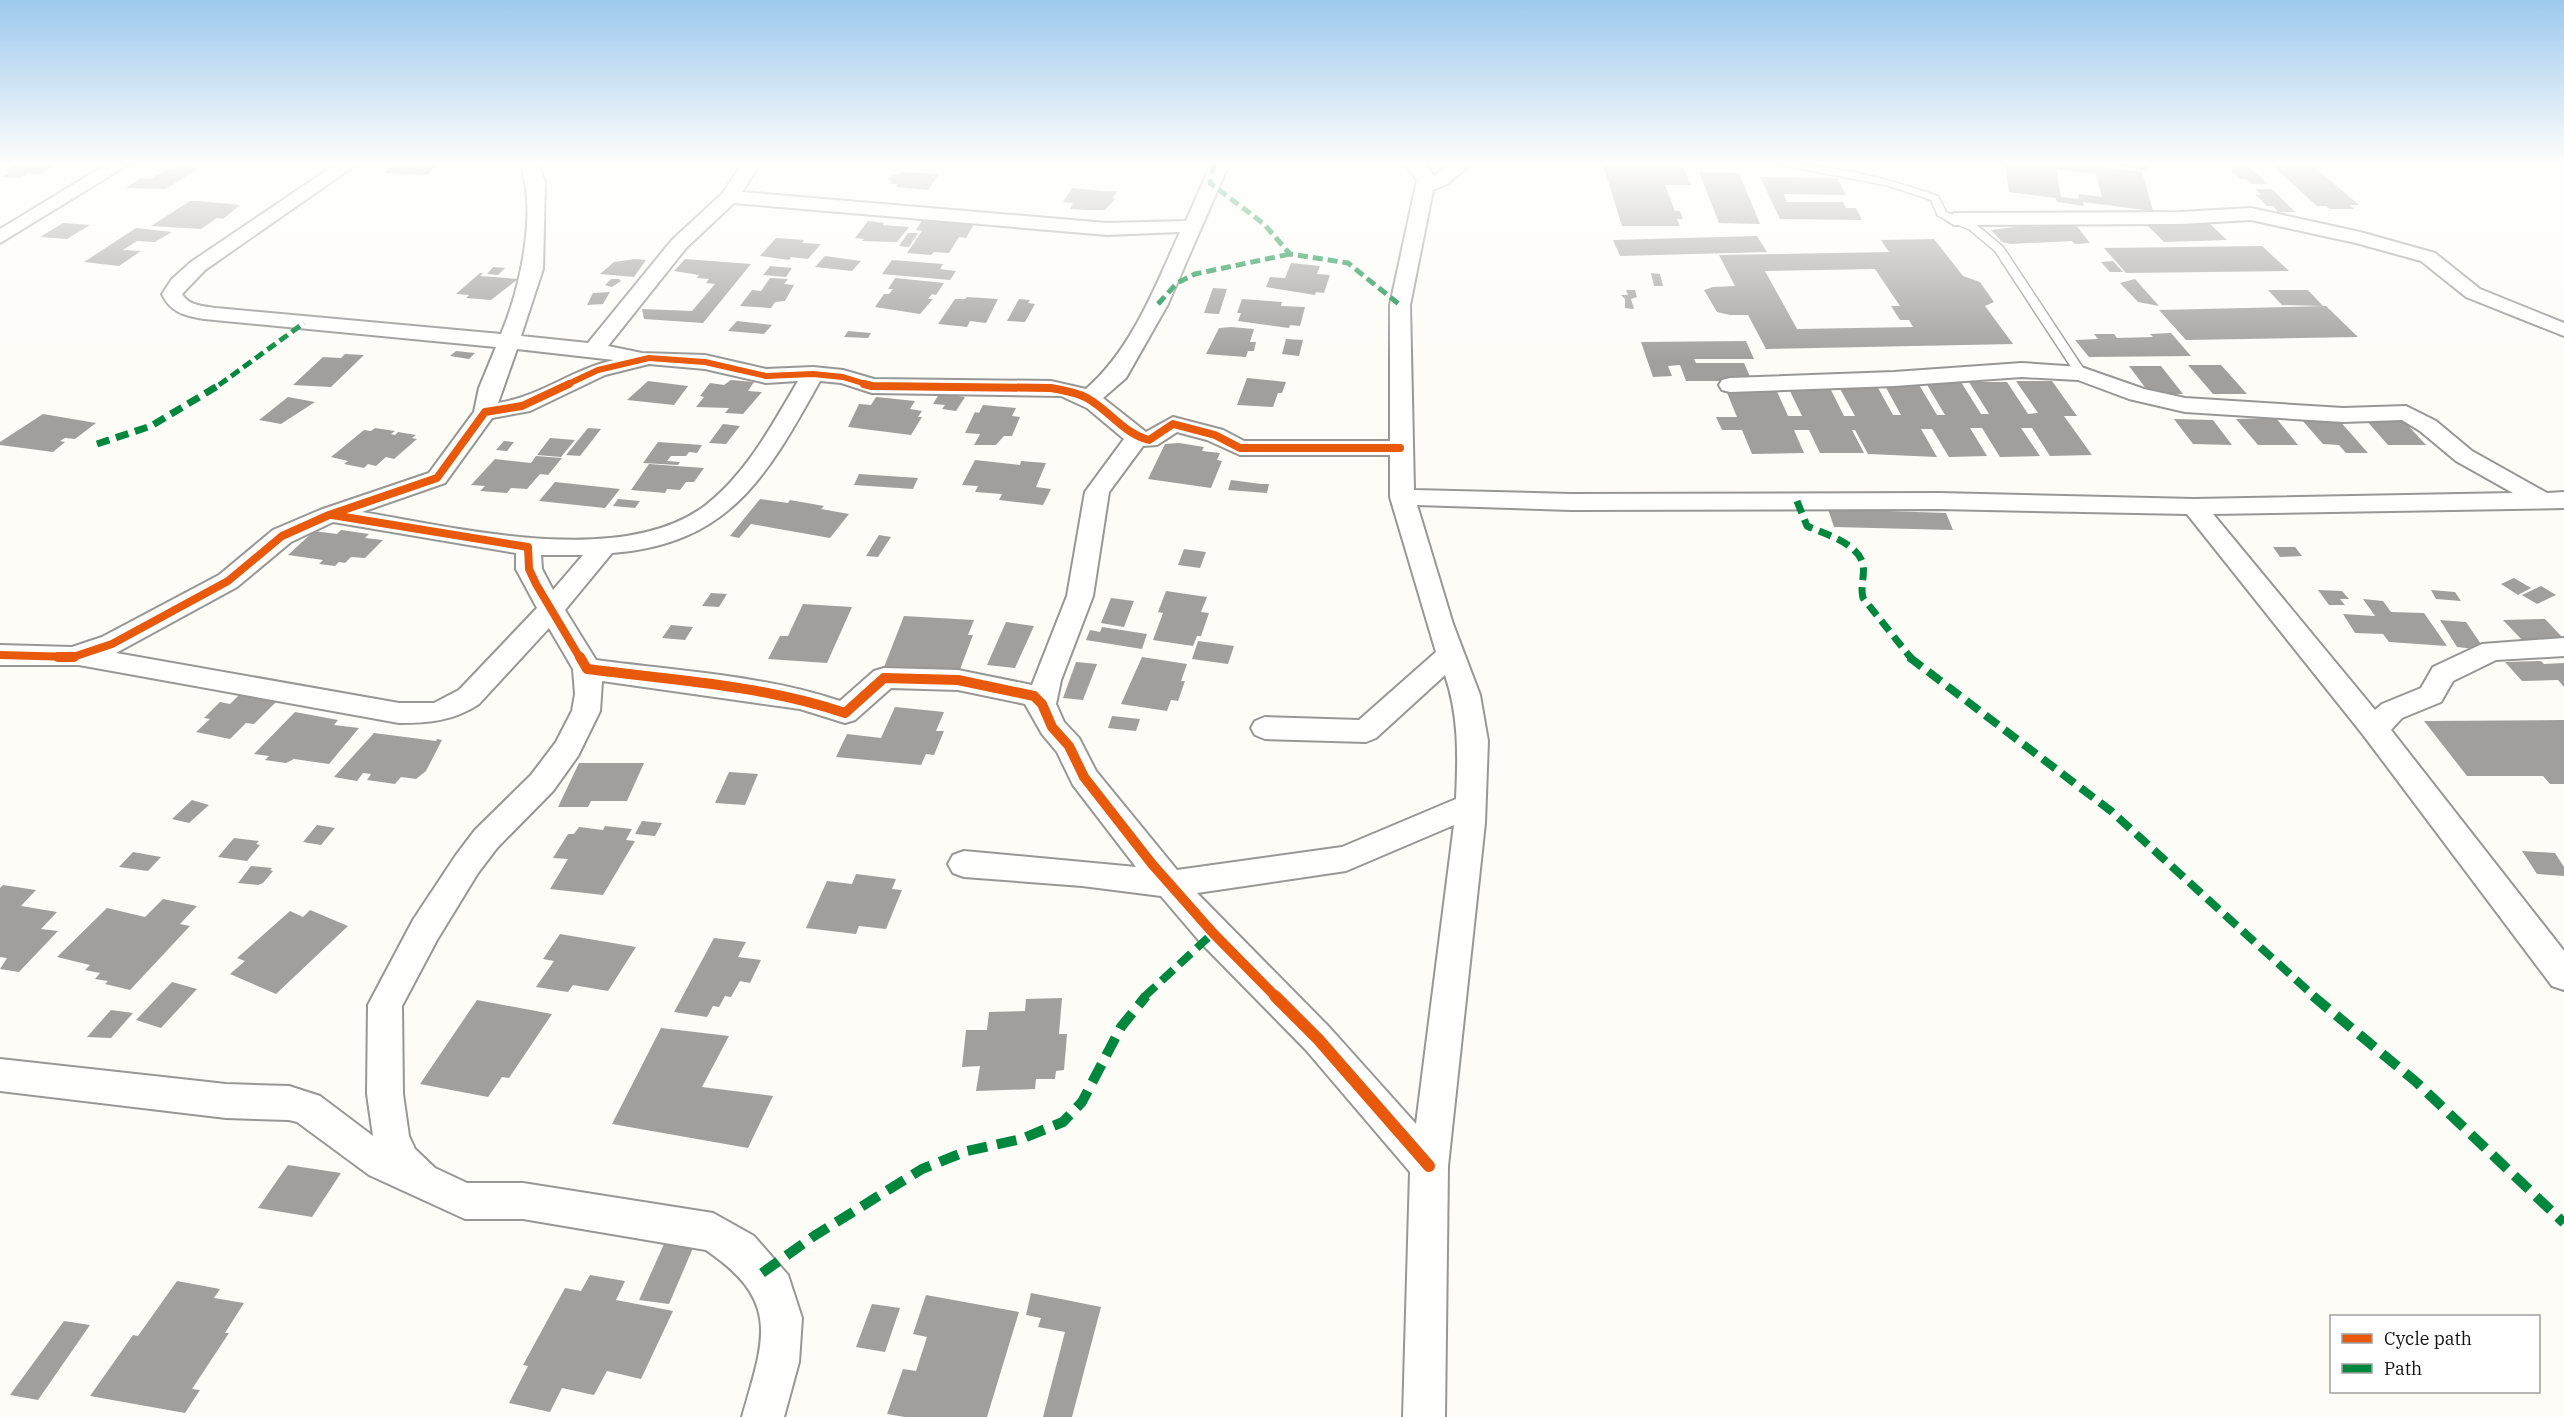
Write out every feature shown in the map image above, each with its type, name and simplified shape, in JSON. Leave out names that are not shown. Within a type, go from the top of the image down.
[{"type":"street","points":[[251,230],[198,266],[175,289],[172,294],[175,301],[186,308],[216,314],[511,341],[650,358],[705,362],[766,376],[813,374],[843,377],[872,386],[1051,388],[1073,392],[1089,399],[1137,438],[1149,441],[1173,424],[1215,435],[1240,448],[1400,448]]},
{"type":"street","points":[[0,655],[58,658],[81,656],[112,645],[228,581],[282,536],[329,514],[436,478],[484,412],[490,388],[511,341],[533,269],[534,230]]},
{"type":"street","points":[[594,350],[679,244],[694,230]]},
{"type":"street","points":[[1089,399],[1118,373],[1158,304],[1190,230]]},
{"type":"street","points":[[1412,230],[1400,305],[1402,497],[1466,695],[1472,725],[1471,805],[1429,1166],[1424,1417]]},
{"type":"street","points":[[2324,230],[2428,257],[2473,293],[2564,330]]},
{"type":"street","points":[[484,412],[522,406],[598,370],[650,358]]},
{"type":"street","points":[[1730,384],[1894,379],[2022,370],[2081,374],[2137,394],[2185,405],[2343,415],[2406,413],[2428,426],[2464,456],[2554,500]]},
{"type":"street","points":[[329,514],[528,547],[605,545],[665,537],[689,528],[709,516],[742,482],[769,448],[813,374]]},
{"type":"street","points":[[1042,704],[1047,680],[1080,596],[1097,492],[1137,438]]},
{"type":"street","points":[[1402,497],[1571,502],[1939,501],[2194,507],[2554,500]]},
{"type":"street","points":[[2194,507],[2374,729],[2564,976]]},
{"type":"street","points":[[81,656],[399,713],[429,714],[449,709],[469,697],[551,610],[605,545]]},
{"type":"street","points":[[422,1181],[402,1161],[391,1136],[385,1094],[385,1005],[404,966],[467,864],[486,839],[542,783],[568,748],[586,711],[589,694],[587,669],[529,569],[528,547]]},
{"type":"street","points":[[2374,729],[2392,711],[2431,695],[2443,674],[2493,651],[2564,647]]},
{"type":"street","points":[[1265,728],[1366,731],[1451,654]]},
{"type":"street","points":[[587,669],[746,688],[803,699],[845,713],[884,678],[958,680],[1027,694],[1042,704],[1052,727],[1069,746],[1084,777],[1170,884],[1213,933],[1318,1039],[1429,1166]]},
{"type":"street","points":[[964,864],[1083,873],[1170,884],[1346,859],[1471,805]]},
{"type":"street","points":[[0,1075],[226,1101],[289,1103],[308,1108],[346,1139],[382,1163],[465,1201],[523,1201],[713,1232],[740,1250],[762,1273],[774,1289],[779,1305],[782,1318],[781,1338],[771,1394],[763,1417]]},
{"type":"lane","points":[[1977,230],[1999,249],[2081,374]]},
{"type":"building","points":[[51,230],[82,230],[67,239],[40,237]]},
{"type":"building","points":[[133,230],[172,232],[155,242],[137,241],[123,250],[141,251],[119,266],[84,262]]},
{"type":"building","points":[[861,230],[906,230],[897,242],[862,241],[864,239],[855,238]]},
{"type":"building","points":[[917,230],[970,230],[966,238],[959,237],[949,253],[934,252],[931,255],[907,253],[922,231]]},
{"type":"building","points":[[1991,230],[2080,230],[2090,243],[2075,244],[2072,241],[2011,244],[2002,242]]},
{"type":"building","points":[[2152,230],[2217,230],[2227,240],[2164,242]]},
{"type":"building","points":[[908,233],[918,233],[909,247],[899,246]]},
{"type":"building","points":[[1757,236],[1767,252],[1620,256],[1613,240]]},
{"type":"building","points":[[776,238],[821,244],[808,259],[791,257],[789,260],[760,256]]},
{"type":"building","points":[[1934,239],[1963,276],[1980,282],[1994,302],[1985,306],[2013,344],[1766,349],[1748,315],[1717,312],[1704,290],[1713,287],[1735,286],[1719,255],[1889,252],[1881,240]],"holes":[[[1875,269],[1900,306],[1891,306],[1900,320],[1909,320],[1913,327],[1797,329],[1765,271]]]},
{"type":"building","points":[[2262,246],[2289,271],[2126,273],[2104,248]]},
{"type":"building","points":[[825,256],[861,261],[852,271],[815,267]]},
{"type":"building","points":[[685,259],[751,264],[703,323],[644,319],[642,309],[692,311],[715,284],[706,283],[709,279],[697,278],[699,275],[674,271]]},
{"type":"building","points":[[646,260],[634,277],[600,274],[614,262]]},
{"type":"building","points":[[892,260],[943,264],[940,269],[956,271],[950,280],[882,274]]},
{"type":"building","points":[[2113,261],[2123,272],[2110,272],[2101,262]]},
{"type":"building","points":[[1291,263],[1320,266],[1317,274],[1330,275],[1324,293],[1316,292],[1315,295],[1266,287],[1270,277],[1285,278]]},
{"type":"building","points":[[770,266],[792,268],[786,277],[763,275]]},
{"type":"building","points":[[493,267],[505,268],[498,275],[487,274]]},
{"type":"building","points":[[480,273],[483,273],[480,276],[518,279],[491,300],[466,298],[469,295],[456,294]]},
{"type":"building","points":[[1651,273],[1660,274],[1663,286],[1654,286]]},
{"type":"building","points":[[770,278],[788,279],[784,284],[794,285],[785,301],[775,302],[771,308],[740,306],[752,290],[761,291]]},
{"type":"building","points":[[895,278],[944,283],[936,295],[932,294],[928,299],[933,299],[920,314],[875,307],[884,294],[889,294],[893,289],[888,289]]},
{"type":"building","points":[[611,279],[621,281],[612,287],[605,285]]},
{"type":"building","points":[[2135,279],[2159,306],[2138,302],[2120,283]]},
{"type":"building","points":[[1213,288],[1227,289],[1219,314],[1204,313]]},
{"type":"building","points":[[1626,290],[1635,290],[1637,297],[1631,299],[1634,309],[1625,308],[1625,299],[1621,295],[1628,295]]},
{"type":"building","points":[[2268,290],[2308,290],[2323,306],[2282,305]]},
{"type":"building","points":[[610,292],[603,304],[587,305],[593,293]]},
{"type":"building","points":[[967,297],[998,299],[986,323],[970,321],[967,327],[938,324],[955,299]]},
{"type":"building","points":[[1019,299],[1030,300],[1028,303],[1035,304],[1025,322],[1007,321]]},
{"type":"building","points":[[1242,299],[1282,302],[1281,306],[1305,307],[1300,326],[1290,325],[1289,328],[1238,321],[1241,313],[1237,313]]},
{"type":"building","points":[[2326,306],[2358,337],[2186,340],[2159,310]]},
{"type":"building","points":[[737,321],[772,325],[764,334],[728,331]]},
{"type":"building","points":[[1219,328],[1254,329],[1250,342],[1256,342],[1254,351],[1248,351],[1246,357],[1206,354]]},
{"type":"building","points":[[848,331],[871,333],[868,338],[844,337]]},
{"type":"building","points":[[2171,333],[2191,356],[2089,357],[2075,340],[2098,339],[2094,334],[2114,334],[2117,338],[2153,337],[2150,334]]},
{"type":"building","points":[[1286,339],[1303,340],[1299,356],[1282,354]]},
{"type":"building","points":[[1746,341],[1754,359],[1694,359],[1696,363],[1744,363],[1752,381],[1686,381],[1680,365],[1668,366],[1672,376],[1653,377],[1641,342]]},
{"type":"building","points":[[456,351],[475,353],[469,359],[450,356]]},
{"type":"building","points":[[345,354],[364,355],[331,387],[293,385],[323,357],[341,358]]},
{"type":"building","points":[[2188,365],[2221,365],[2247,394],[2213,394]]},
{"type":"building","points":[[2129,366],[2161,366],[2183,394],[2150,394]]},
{"type":"building","points":[[1247,378],[1286,382],[1282,393],[1278,393],[1273,407],[1237,405]]},
{"type":"building","points":[[731,380],[754,382],[748,391],[762,392],[743,414],[725,413],[729,408],[696,407],[704,397],[700,396],[710,383],[724,385]]},
{"type":"building","points":[[648,381],[688,386],[674,405],[627,400]]},
{"type":"building","points":[[2016,381],[2052,381],[2077,416],[2064,416],[2092,455],[2050,456],[2032,428],[2021,428],[2040,456],[2000,457],[1982,428],[1970,428],[1987,456],[1949,457],[1932,429],[1921,429],[1937,457],[1868,454],[1855,430],[1852,430],[1864,453],[1820,453],[1809,430],[1794,430],[1804,453],[1752,454],[1742,430],[1722,430],[1716,417],[1737,417],[1725,388],[1775,387],[1788,416],[1802,416],[1788,387],[1829,386],[1844,416],[1855,416],[1839,387],[1877,386],[1893,415],[1901,415],[1884,384],[1918,383],[1937,415],[1945,415],[1926,383],[1961,382],[1981,414],[1989,414],[1969,382],[2007,382],[2028,414],[2038,413]]},
{"type":"building","points":[[939,394],[965,397],[956,411],[942,409],[945,405],[933,404]]},
{"type":"building","points":[[288,397],[315,402],[281,424],[259,420]]},
{"type":"building","points":[[876,397],[915,401],[910,409],[922,411],[918,417],[922,417],[911,435],[848,427],[859,404],[871,405]]},
{"type":"building","points":[[983,405],[1016,408],[1012,416],[1020,417],[1012,436],[1004,436],[996,445],[974,445],[980,434],[965,433],[975,412],[979,413]]},
{"type":"building","points":[[43,414],[96,423],[75,439],[65,438],[60,441],[65,442],[53,452],[0,445],[0,442]]},
{"type":"building","points":[[2276,418],[2298,445],[2258,445],[2236,419]]},
{"type":"building","points":[[2174,419],[2213,420],[2232,445],[2193,444]]},
{"type":"building","points":[[2301,419],[2338,419],[2368,453],[2346,453],[2339,445],[2323,444]]},
{"type":"building","points":[[2365,419],[2402,419],[2426,445],[2388,445]]},
{"type":"building","points":[[723,424],[740,426],[726,444],[709,443]]},
{"type":"building","points":[[375,428],[395,431],[391,434],[395,435],[398,432],[416,435],[412,438],[417,439],[394,459],[386,457],[376,466],[368,464],[364,468],[344,464],[348,461],[331,457],[364,430],[371,431]]},
{"type":"building","points":[[588,428],[601,429],[580,456],[566,455]]},
{"type":"building","points":[[550,438],[575,440],[561,457],[537,455]]},
{"type":"building","points":[[504,441],[514,442],[507,451],[496,450]]},
{"type":"building","points":[[658,442],[702,445],[697,453],[689,452],[686,456],[671,456],[667,461],[680,462],[678,465],[643,463]]},
{"type":"building","points":[[1179,443],[1204,447],[1202,451],[1220,453],[1217,460],[1222,461],[1211,488],[1148,479],[1165,444]]},
{"type":"building","points":[[536,456],[562,458],[548,475],[540,474],[527,489],[511,488],[507,493],[480,491],[485,486],[471,485],[495,459],[531,463]]},
{"type":"building","points":[[975,460],[1020,465],[1021,461],[1046,463],[1036,487],[1051,489],[1043,505],[999,500],[1002,494],[975,492],[978,486],[962,485]]},
{"type":"building","points":[[649,464],[704,468],[694,482],[686,482],[680,490],[667,489],[665,493],[631,490]]},
{"type":"building","points":[[859,474],[918,478],[913,489],[854,485]]},
{"type":"building","points":[[1231,480],[1269,484],[1267,493],[1228,490]]},
{"type":"building","points":[[555,482],[620,489],[605,508],[539,501]]},
{"type":"building","points":[[618,499],[640,501],[635,508],[613,506]]},
{"type":"building","points":[[760,499],[788,503],[790,500],[824,506],[821,509],[849,514],[830,538],[751,524],[739,538],[730,536]]},
{"type":"building","points":[[1828,509],[1946,513],[1953,530],[1834,527]]},
{"type":"building","points":[[341,530],[369,534],[365,538],[383,540],[365,558],[351,557],[345,563],[339,562],[335,566],[319,564],[323,560],[288,555],[314,531],[337,534]]},
{"type":"building","points":[[879,535],[891,537],[878,557],[866,556]]},
{"type":"building","points":[[2273,547],[2295,547],[2302,556],[2280,557]]},
{"type":"building","points":[[1184,549],[1206,552],[1200,568],[1178,565]]},
{"type":"building","points":[[2514,578],[2531,588],[2518,595],[2501,584]]},
{"type":"building","points":[[2541,586],[2556,595],[2537,604],[2522,595]]},
{"type":"building","points":[[2318,590],[2342,591],[2349,599],[2340,599],[2345,605],[2329,605]]},
{"type":"building","points":[[2431,590],[2455,592],[2461,601],[2436,599]]},
{"type":"building","points":[[1166,591],[1207,597],[1201,612],[1209,613],[1201,636],[1197,636],[1193,646],[1153,640],[1163,613],[1158,612]]},
{"type":"building","points":[[711,593],[727,594],[719,607],[702,606]]},
{"type":"building","points":[[1111,598],[1134,601],[1124,627],[1101,623]]},
{"type":"building","points":[[2363,599],[2383,601],[2391,612],[2424,613],[2447,646],[2389,642],[2383,634],[2355,633],[2343,614],[2375,616]]},
{"type":"building","points":[[803,604],[852,607],[827,663],[768,659],[780,636],[788,636]]},
{"type":"building","points":[[904,616],[974,620],[968,635],[973,635],[959,672],[884,667]]},
{"type":"building","points":[[2545,619],[2564,639],[2523,641],[2503,620]]},
{"type":"building","points":[[2440,620],[2466,622],[2485,650],[2457,647]]},
{"type":"building","points":[[1006,622],[1034,626],[1015,668],[987,665]]},
{"type":"building","points":[[671,625],[693,627],[685,640],[662,638]]},
{"type":"building","points":[[1102,627],[1147,634],[1142,649],[1086,640],[1090,630],[1100,632]]},
{"type":"building","points":[[1198,641],[1234,646],[1228,664],[1192,659]]},
{"type":"building","points":[[1142,657],[1187,664],[1181,681],[1185,681],[1178,701],[1171,700],[1167,711],[1121,704]]},
{"type":"building","points":[[2541,661],[2544,664],[2564,663],[2564,687],[2558,680],[2522,681],[2505,662]]},
{"type":"building","points":[[1076,662],[1097,664],[1083,700],[1063,698]]},
{"type":"building","points":[[243,691],[280,698],[254,724],[246,723],[230,739],[196,732],[210,719],[204,718],[220,702],[230,704]]},
{"type":"building","points":[[895,707],[944,712],[936,731],[944,731],[934,755],[926,754],[921,765],[836,757],[847,734],[881,738]]},
{"type":"building","points":[[295,712],[338,720],[334,725],[359,728],[329,764],[294,759],[286,763],[265,760],[269,756],[254,754]]},
{"type":"building","points":[[1112,716],[1140,719],[1136,731],[1108,728]]},
{"type":"building","points":[[2564,720],[2564,784],[2550,784],[2543,776],[2467,776],[2424,721]]},
{"type":"building","points":[[374,733],[442,740],[426,771],[416,779],[401,777],[395,784],[367,780],[371,774],[363,773],[357,781],[334,777]]},
{"type":"building","points":[[579,763],[644,763],[627,801],[591,801],[588,807],[558,807]]},
{"type":"building","points":[[729,772],[758,774],[745,805],[715,803]]},
{"type":"building","points":[[192,800],[209,805],[189,823],[172,819]]},
{"type":"building","points":[[642,821],[662,823],[655,836],[635,834]]},
{"type":"building","points":[[317,825],[335,828],[321,845],[303,842]]},
{"type":"building","points":[[605,826],[632,829],[626,840],[635,841],[603,895],[550,889],[568,859],[553,858],[568,834],[574,834],[579,827],[603,830]]},
{"type":"building","points":[[234,838],[259,841],[256,844],[260,845],[247,861],[218,857]]},
{"type":"building","points":[[2522,851],[2555,853],[2564,867],[2564,876],[2537,874]]},
{"type":"building","points":[[133,852],[161,857],[148,871],[119,867]]},
{"type":"building","points":[[251,866],[272,868],[270,870],[273,871],[263,883],[258,885],[238,883]]},
{"type":"building","points":[[856,874],[896,879],[892,889],[902,890],[886,929],[859,926],[856,934],[806,928],[827,881],[852,884]]},
{"type":"building","points":[[3,885],[36,890],[21,906],[57,912],[41,929],[58,931],[19,972],[0,969],[7,958],[0,957],[0,888]]},
{"type":"building","points":[[163,899],[197,906],[180,924],[190,926],[130,990],[105,984],[108,981],[95,979],[100,973],[85,970],[90,965],[57,957],[107,908],[145,917]]},
{"type":"building","points":[[310,910],[348,926],[276,994],[230,974],[245,961],[237,958],[290,911],[303,917]]},
{"type":"building","points":[[560,934],[636,947],[608,991],[573,985],[568,992],[536,987],[554,961],[543,959]]},
{"type":"building","points":[[714,938],[746,942],[738,957],[761,960],[750,983],[740,981],[731,997],[725,996],[719,1007],[713,1006],[707,1017],[674,1012]]},
{"type":"building","points":[[172,982],[197,989],[161,1028],[136,1020]]},
{"type":"building","points":[[1062,998],[1059,1034],[1067,1034],[1064,1070],[1056,1071],[1055,1079],[1036,1079],[1035,1089],[976,1091],[980,1066],[962,1067],[966,1030],[987,1030],[989,1012],[1025,1011],[1026,999]]},
{"type":"building","points":[[477,1000],[552,1014],[509,1078],[502,1077],[488,1097],[420,1084]]},
{"type":"building","points":[[111,1010],[133,1013],[111,1038],[87,1037]]},
{"type":"building","points":[[661,1028],[729,1036],[702,1087],[773,1096],[748,1148],[612,1124]]},
{"type":"building","points":[[288,1165],[341,1173],[312,1217],[258,1208]]},
{"type":"building","points":[[664,1244],[693,1248],[669,1304],[639,1300]]},
{"type":"building","points":[[590,1275],[625,1281],[616,1300],[673,1311],[641,1379],[607,1371],[594,1395],[562,1388],[550,1412],[509,1403],[528,1366],[523,1365],[565,1288],[581,1291]]},
{"type":"building","points":[[177,1281],[220,1289],[214,1298],[244,1303],[225,1333],[229,1333],[192,1389],[200,1390],[185,1413],[90,1396],[133,1335],[138,1336]]},
{"type":"building","points":[[1031,1293],[1101,1307],[1072,1417],[1043,1417],[1065,1332],[1038,1327],[1041,1318],[1026,1315]]},
{"type":"building","points":[[926,1295],[1019,1312],[987,1417],[905,1417],[887,1414],[903,1369],[916,1371],[927,1337],[913,1334]]},
{"type":"building","points":[[872,1304],[900,1308],[885,1352],[856,1347]]},
{"type":"building","points":[[64,1321],[90,1325],[38,1400],[10,1395]]},
{"type":"marked path","points":[[1269,230],[1290,254],[1348,263],[1400,305]]},
{"type":"marked path","points":[[1158,304],[1177,283],[1195,274],[1290,254]]},
{"type":"marked path","points":[[97,444],[124,437],[151,426],[178,411],[232,376],[304,323]]},
{"type":"marked path","points":[[1797,501],[1807,526],[1853,548],[1863,565],[1860,586],[1863,598],[1907,655],[1968,704],[2033,749],[2111,811],[2296,981],[2415,1081],[2564,1223]]},
{"type":"marked path","points":[[762,1273],[814,1236],[922,1169],[967,1151],[1021,1139],[1063,1122],[1082,1102],[1121,1027],[1144,997],[1213,933]]},
{"type":"cycle path","points":[[0,655],[73,657],[112,644],[228,581],[282,536],[329,515],[437,478],[485,412],[522,406],[598,370],[649,358],[705,362],[766,376],[813,374],[843,377],[872,386],[1051,388],[1087,398],[1131,433],[1149,440],[1173,424],[1215,435],[1240,448],[1400,448]]},
{"type":"cycle path","points":[[332,515],[528,547],[529,569],[536,584],[587,669],[745,689],[803,699],[845,713],[884,678],[958,680],[1034,696],[1042,704],[1052,727],[1069,746],[1084,777],[1152,864],[1213,933],[1318,1039],[1429,1166]]}]
